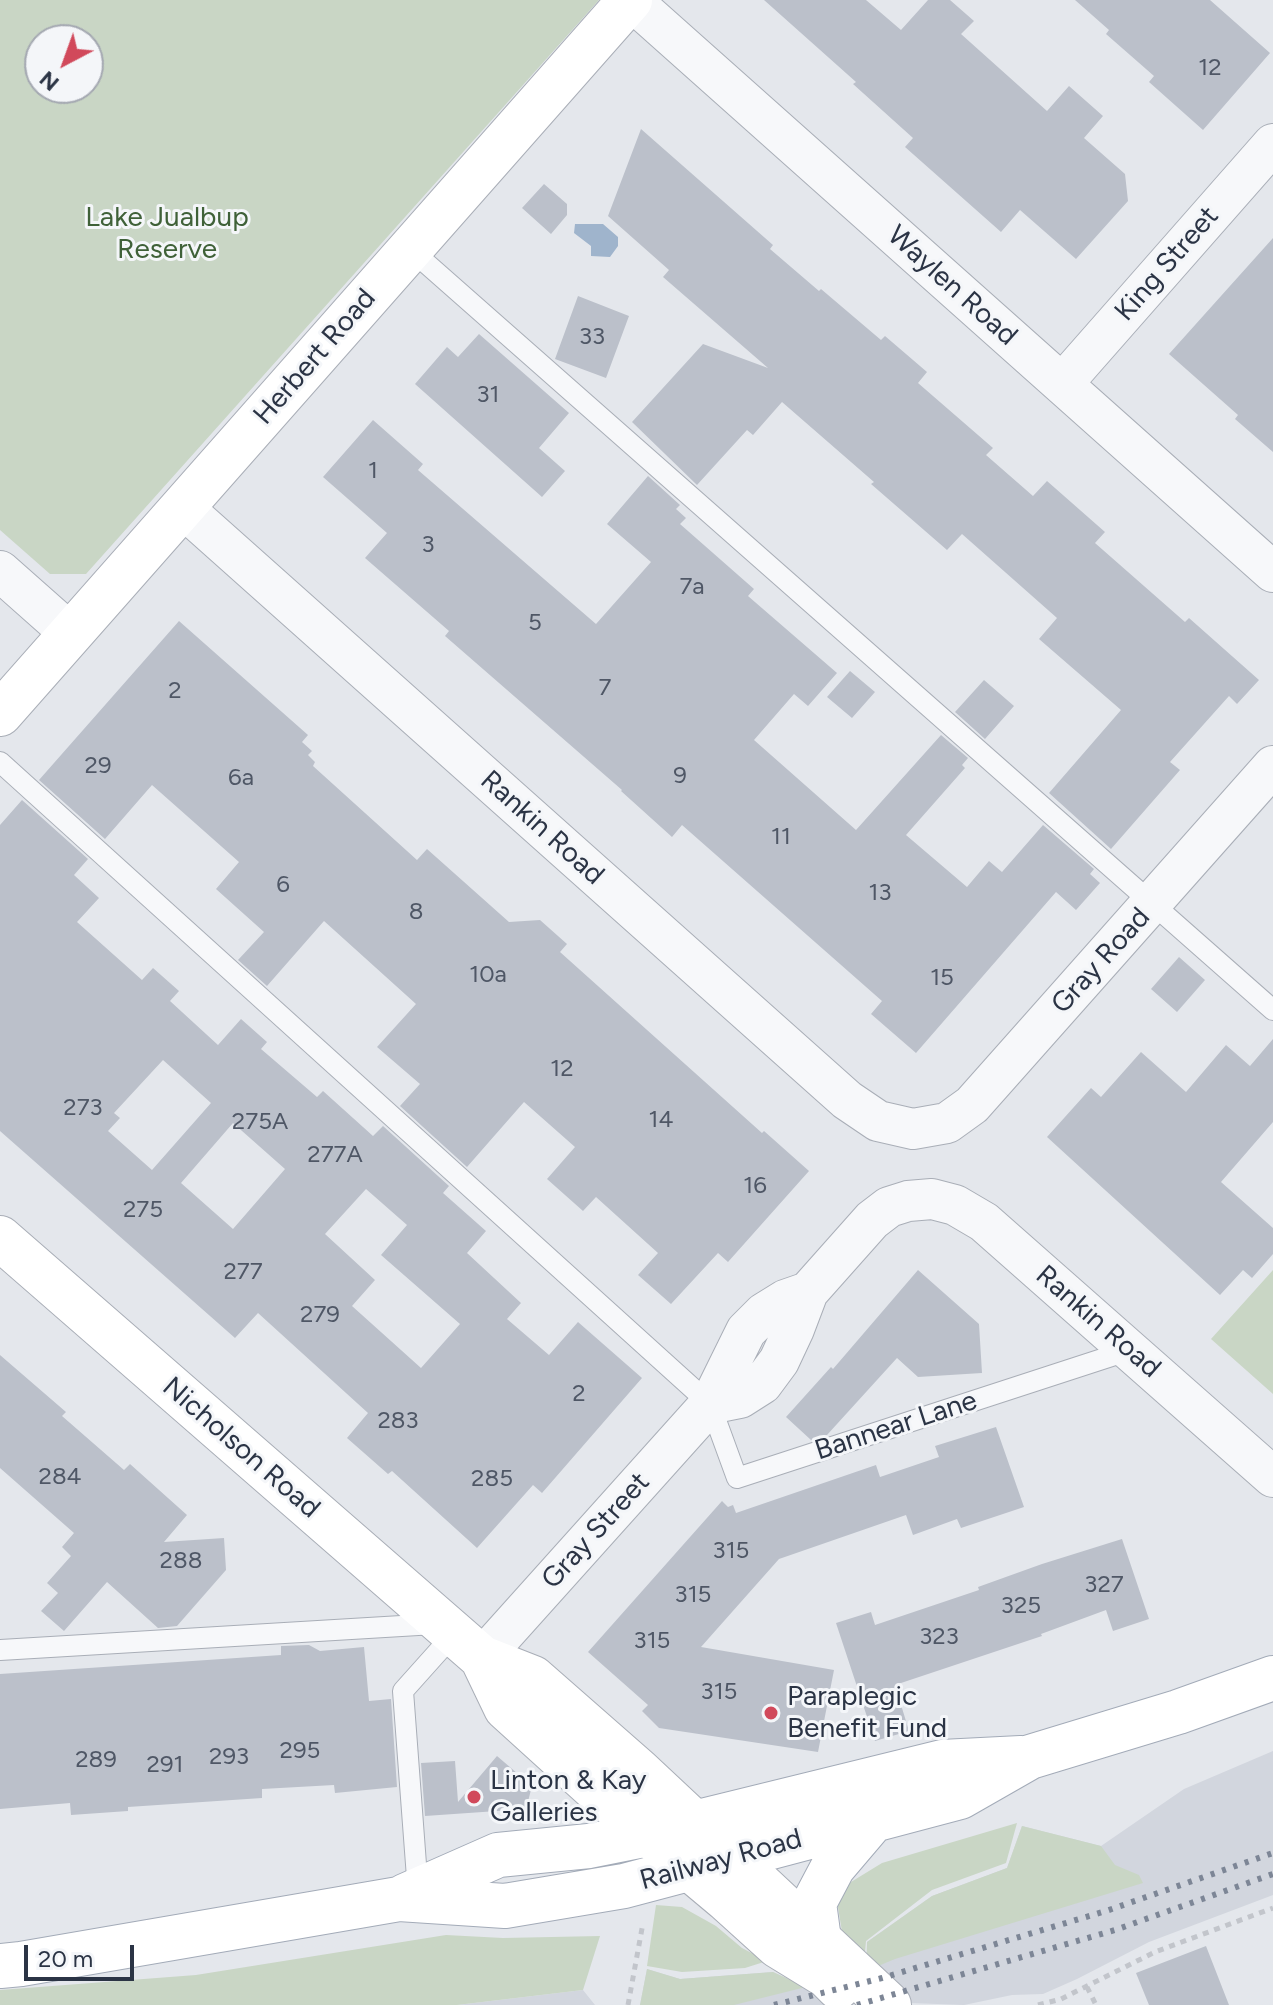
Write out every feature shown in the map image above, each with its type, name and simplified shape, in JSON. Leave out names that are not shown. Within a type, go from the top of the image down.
[{"type":"main road","name":"Herbert Road","points":[[0,714],[630,0]]},
{"type":"main road","name":"Nicholson Road","points":[[0,1238],[459,1639],[533,1678],[733,1857],[889,2005]]},
{"type":"main road","name":"Nicholson Road","points":[[459,1639],[506,1708],[778,1946],[827,1976],[857,2005]]},
{"type":"main road","name":"Railway Road","points":[[408,1895],[505,1906],[624,1886],[960,1797],[1030,1757],[1178,1712],[1273,1678]]},
{"type":"main road","name":"Railway Road","points":[[0,1966],[37,1962],[408,1895],[498,1855],[589,1846],[649,1834],[942,1762],[1030,1757]]},
{"type":"main road","points":[[819,1940],[814,1903],[833,1867],[873,1820]]},
{"type":"street","name":"Waylen Road","points":[[630,0],[1273,572]]},
{"type":"street","name":"King Street","points":[[1062,384],[1273,144]]},
{"type":"street","name":"Rankin Road","points":[[182,507],[847,1100],[878,1121],[913,1129]]},
{"type":"street","points":[[0,571],[70,633]]},
{"type":"street","name":"Gray Road","points":[[913,1129],[947,1123],[972,1105],[1273,766]]},
{"type":"street","name":"Rankin Road","points":[[710,1404],[740,1398],[762,1384],[779,1361],[808,1292],[872,1220],[889,1207],[908,1201],[932,1199],[955,1205],[984,1222],[1273,1477]]},
{"type":"street","name":"Gray Street","points":[[459,1639],[710,1404]]},
{"type":"lane","points":[[410,249],[1273,1010]]},
{"type":"lane","points":[[0,762],[710,1404]]},
{"type":"lane","name":"Bannear Lane","points":[[710,1404],[737,1478],[1130,1350]]},
{"type":"lane","points":[[0,1650],[459,1639]]},
{"type":"lane","points":[[408,1895],[403,1691],[459,1639]]},
{"type":"path","points":[[1038,2005],[1061,1999],[1155,1952],[1273,1908]]},
{"type":"path","points":[[628,2005],[645,1910]]},
{"type":"path","points":[[1087,1987],[1096,2005]]},
{"type":"shaded area","points":[[1273,1751],[1273,1895],[1149,1942],[1043,1994],[1012,1995],[964,2005],[910,2003],[873,1969],[867,1942],[932,1896],[1007,1868],[1022,1826],[1101,1846],[1184,1789]]},
{"type":"shaded area","points":[[647,1969],[680,1979],[773,1972],[806,1987],[828,2005],[640,2005]]},
{"type":"shaded area","points":[[583,1990],[595,2005],[457,2005]]},
{"type":"green space","name":"Lake Jualbup Reserve","points":[[0,0],[599,0],[86,574],[50,574],[0,530]]},
{"type":"green space","points":[[1273,1270],[1273,1394],[1211,1339]]},
{"type":"green space","points":[[1017,1823],[1006,1863],[932,1890],[866,1941],[864,1964],[844,1944],[837,1901],[851,1882],[882,1863]]},
{"type":"green space","points":[[1022,1826],[1101,1846],[1115,1865],[1139,1875],[1143,1883],[895,1959],[866,1971],[867,1942],[932,1896],[1007,1868]]},
{"type":"green space","points":[[656,1905],[682,1907],[716,1926],[742,1948],[767,1961],[745,1968],[682,1972],[647,1966]]},
{"type":"green space","points":[[446,1935],[503,1938],[600,1936],[583,1990],[457,2005],[0,2005],[0,1990],[196,1975]]},
{"type":"green space","points":[[647,1969],[680,1979],[773,1972],[806,1987],[734,2005],[640,2005]]},
{"type":"water","points":[[575,224],[603,224],[618,237],[618,246],[610,257],[591,256],[591,246],[574,233]]},
{"type":"building","points":[[764,0],[866,0],[901,30],[928,0],[950,0],[974,21],[961,34],[1047,111],[1069,86],[1103,116],[1084,138],[1125,174],[1128,201],[1076,259],[1020,210],[1001,232],[905,147],[913,138]]},
{"type":"building","points":[[1075,0],[1210,0],[1270,53],[1203,130],[1149,82],[1154,76],[1106,34],[1109,30]]},
{"type":"building","points":[[641,129],[773,245],[770,249],[819,291],[821,289],[881,340],[885,336],[927,372],[918,383],[993,448],[986,455],[1033,496],[1047,481],[1105,532],[1095,543],[1185,622],[1189,618],[1259,680],[1237,704],[1229,696],[1170,762],[1180,770],[1111,849],[1049,793],[1121,710],[1039,639],[1057,618],[962,534],[947,550],[782,402],[753,435],[747,430],[697,485],[632,422],[703,344],[768,368],[663,277],[669,270],[608,216]]},
{"type":"building","points":[[544,184],[567,204],[567,215],[551,234],[522,208]]},
{"type":"building","points":[[1273,238],[1273,452],[1235,419],[1238,415],[1169,354]]},
{"type":"building","points":[[578,296],[629,316],[606,378],[555,359]]},
{"type":"building","points":[[479,334],[569,413],[539,448],[565,471],[542,497],[415,384],[447,347],[458,357]]},
{"type":"building","points":[[373,420],[423,464],[418,470],[596,624],[651,562],[607,524],[648,476],[680,505],[676,509],[686,518],[680,524],[754,589],[748,596],[837,673],[808,706],[794,694],[754,740],[856,830],[941,735],[968,758],[962,765],[965,768],[906,835],[967,887],[989,861],[1002,872],[1043,825],[1094,869],[1090,874],[1100,883],[1076,910],[1056,892],[916,1053],[871,1014],[882,1001],[682,825],[672,837],[445,636],[449,631],[365,558],[387,533],[323,477]]},
{"type":"building","points":[[179,621],[308,735],[302,742],[312,751],[308,755],[315,762],[313,766],[417,860],[427,849],[509,922],[540,920],[567,944],[560,952],[762,1133],[764,1131],[809,1171],[728,1262],[718,1253],[671,1304],[638,1275],[658,1253],[596,1197],[583,1211],[547,1179],[575,1147],[524,1102],[467,1167],[400,1106],[420,1084],[377,1047],[416,1004],[324,921],[267,986],[238,960],[264,932],[216,889],[239,862],[152,785],[105,839],[39,780]]},
{"type":"building","points":[[850,671],[875,692],[852,718],[827,697]]},
{"type":"building","points":[[984,680],[1014,706],[985,739],[955,712]]},
{"type":"building","points":[[22,800],[88,859],[74,875],[99,898],[77,922],[142,980],[153,968],[179,991],[170,1001],[218,1045],[241,1019],[267,1042],[261,1049],[317,1097],[323,1091],[373,1136],[383,1126],[449,1186],[443,1193],[486,1231],[467,1253],[521,1303],[507,1319],[549,1355],[578,1322],[642,1378],[542,1493],[533,1485],[477,1548],[392,1471],[388,1474],[347,1438],[368,1413],[258,1313],[235,1338],[0,1131],[0,825]],"holes":[[[163,1060],[211,1103],[152,1170],[108,1131],[120,1118],[114,1113]],[[233,1123],[285,1169],[233,1229],[181,1183]],[[366,1189],[407,1225],[381,1255],[460,1324],[421,1368],[352,1306],[375,1280],[325,1234]]]},
{"type":"building","points":[[1179,957],[1205,980],[1177,1012],[1151,989]]},
{"type":"building","points":[[1273,1039],[1273,1122],[1221,1182],[1273,1228],[1273,1254],[1252,1278],[1243,1270],[1220,1295],[1047,1137],[1091,1088],[1101,1097],[1141,1052],[1186,1092],[1226,1045],[1250,1066]]},
{"type":"building","points":[[918,1270],[979,1324],[982,1373],[918,1377],[897,1358],[827,1435],[811,1440],[786,1417],[831,1367],[833,1369]]},
{"type":"building","points":[[0,1355],[66,1412],[62,1416],[124,1470],[130,1464],[187,1515],[164,1542],[224,1538],[226,1570],[177,1626],[158,1628],[107,1582],[64,1631],[41,1611],[58,1593],[47,1583],[71,1556],[62,1547],[74,1533],[0,1468]]},
{"type":"building","points":[[996,1427],[1024,1507],[961,1528],[957,1519],[913,1535],[906,1515],[779,1559],[701,1647],[834,1670],[818,1752],[659,1728],[642,1711],[648,1705],[588,1652],[722,1501],[728,1507],[733,1505],[736,1513],[876,1465],[880,1477],[939,1457],[935,1446]]},
{"type":"building","points":[[1122,1539],[1149,1619],[1113,1631],[1106,1610],[1042,1636],[895,1685],[909,1731],[875,1741],[836,1623],[871,1612],[875,1625],[979,1590],[978,1587],[1042,1564]]},
{"type":"building","points":[[309,1645],[320,1651],[364,1647],[369,1701],[391,1699],[397,1787],[335,1793],[334,1785],[262,1789],[262,1798],[128,1807],[128,1811],[71,1815],[70,1803],[0,1809],[0,1674],[281,1655],[281,1646]]},
{"type":"building","name":"Linton & Kay Galleries","points":[[497,1756],[532,1786],[526,1809],[425,1816],[421,1763],[455,1761],[458,1802]]},
{"type":"building","points":[[1206,1946],[1229,2005],[1149,2005],[1136,1973]]},
{"type":"railway","points":[[774,2005],[882,1978],[1106,1911],[1273,1853]]},
{"type":"railway","points":[[857,2005],[1115,1930],[1273,1874]]},
{"type":"place","name":"Paraplegic Benefit Fund","points":[[771,1713]]},
{"type":"place","name":"Linton & Kay Galleries","points":[[474,1797]]}]
